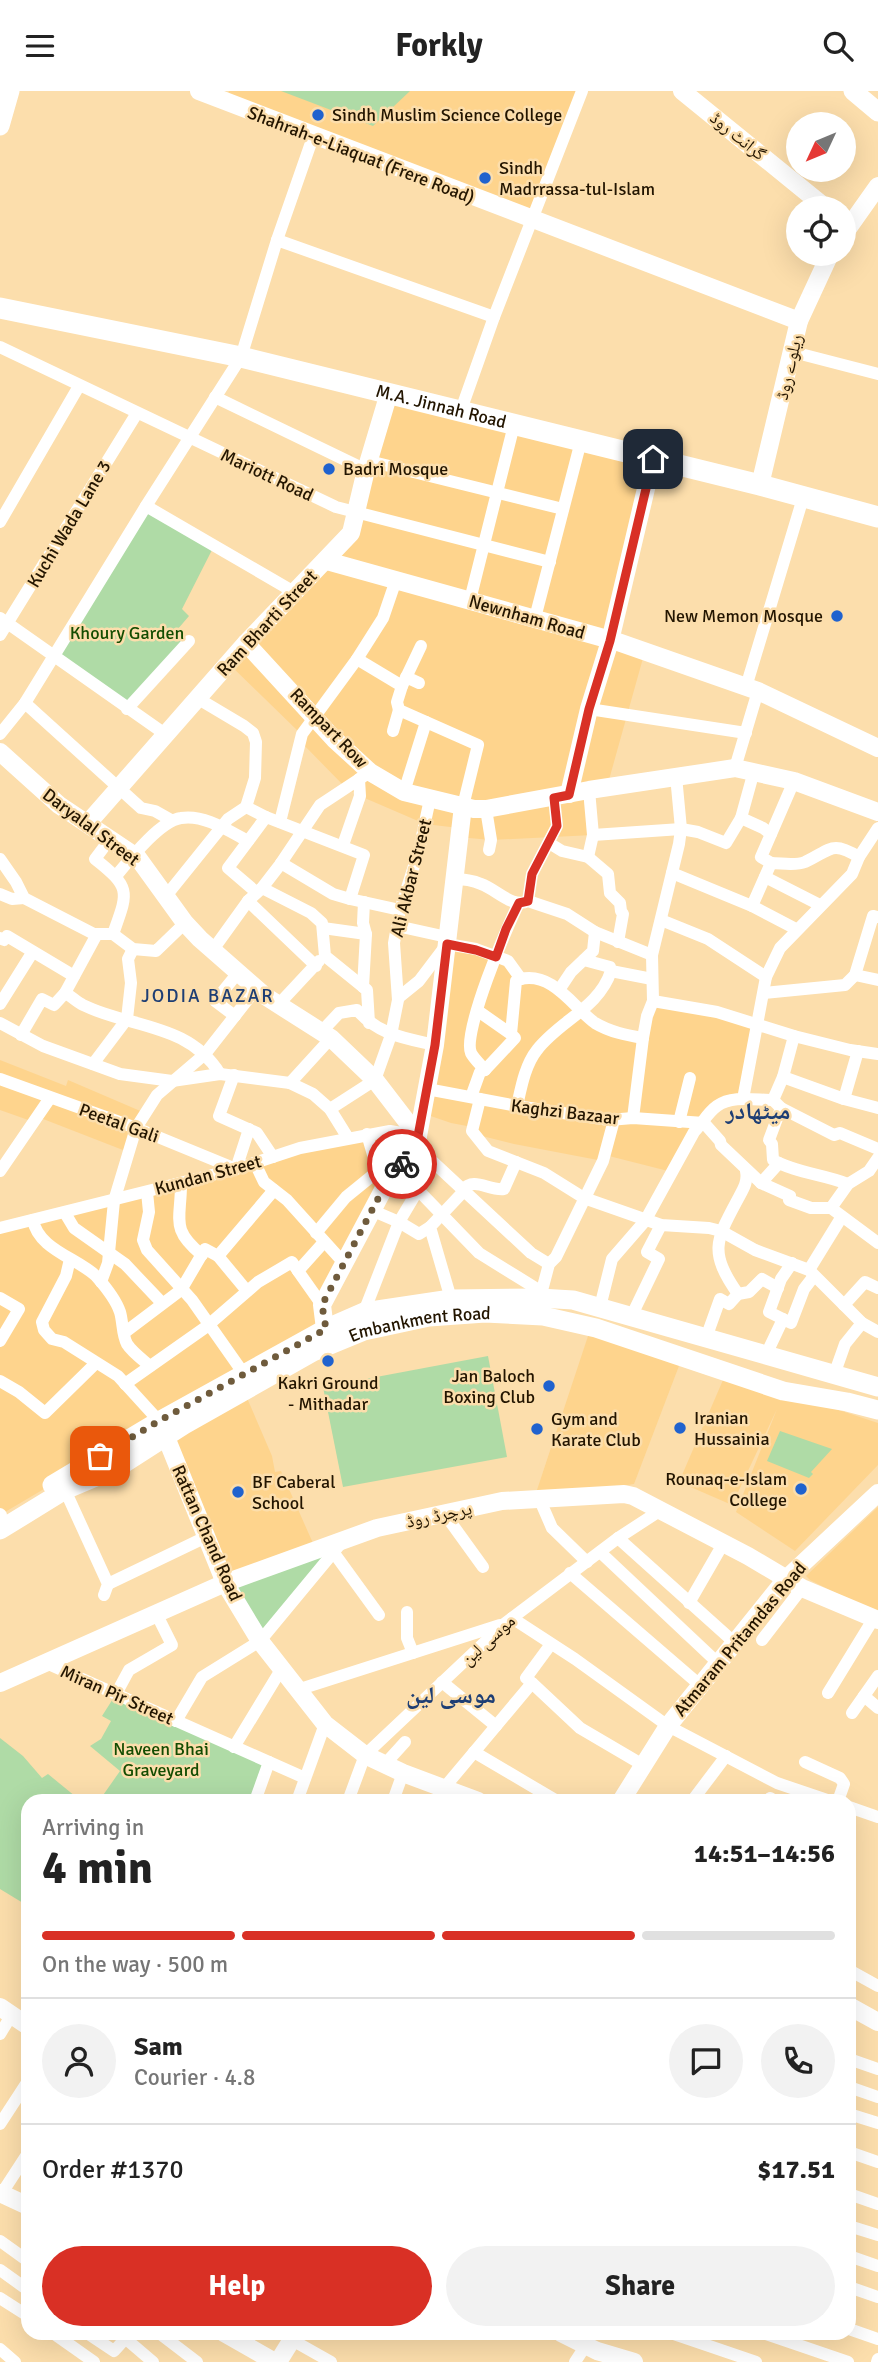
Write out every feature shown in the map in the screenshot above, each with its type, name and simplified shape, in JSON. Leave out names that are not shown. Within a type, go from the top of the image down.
[{"type":"highway","name":"M.A. Jinnah Road","points":[[0,308],[241,357],[760,485],[878,517]]},
{"type":"main road","points":[[0,126],[10,91]]},
{"type":"main road","points":[[853,91],[878,112]]},
{"type":"main road","points":[[869,91],[878,99]]},
{"type":"main road","name":"Embankment Road","points":[[0,1518],[117,1468],[163,1429],[244,1374],[326,1329],[364,1312],[452,1300],[541,1295],[632,1315],[765,1357],[878,1388]]},
{"type":"main road","name":"Embankment Road","points":[[0,1518],[163,1429],[313,1352],[364,1331],[429,1317],[485,1313],[543,1316],[596,1328],[783,1391],[878,1410]]},
{"type":"street","name":"Shahrah-e-Liaquat (Frere Road)","points":[[199,91],[313,137],[799,321]]},
{"type":"street","points":[[461,410],[494,317],[582,91]]},
{"type":"street","name":"گرانٹ روڈ","points":[[682,91],[811,196]]},
{"type":"street","points":[[0,734],[25,703],[241,357],[277,240],[313,137]]},
{"type":"street","points":[[856,214],[878,186]]},
{"type":"street","points":[[277,240],[494,317]]},
{"type":"street","name":"ریلوے روڈ","points":[[760,485],[799,321],[824,266]]},
{"type":"street","name":"Mariott Road","points":[[0,347],[336,507],[550,562]]},
{"type":"street","points":[[793,352],[878,374]]},
{"type":"street","points":[[0,522],[79,386]]},
{"type":"street","name":"Ram Bharti Street","points":[[88,823],[246,643],[351,533],[390,393]]},
{"type":"street","points":[[215,397],[368,465],[563,509]]},
{"type":"street","name":"Kuchi Wada Lane 3","points":[[0,635],[4,621],[137,413]]},
{"type":"street","points":[[470,600],[514,425]]},
{"type":"street","points":[[535,618],[581,441]]},
{"type":"street","points":[[485,1070],[470,1052],[477,1008],[506,929],[524,902],[532,874],[557,826],[562,796],[610,641],[653,459]]},
{"type":"street","points":[[735,768],[746,733],[752,689],[803,498]]},
{"type":"street","points":[[146,506],[294,592]]},
{"type":"street","name":"Newnham Road","points":[[327,561],[535,618],[752,689],[878,748]]},
{"type":"street","points":[[280,822],[302,734],[357,659],[383,618],[396,580]]},
{"type":"street","points":[[4,621],[165,734]]},
{"type":"street","points":[[127,709],[188,641]]},
{"type":"street","name":"Rampart Row","points":[[246,643],[316,716],[365,775],[404,792],[430,799],[486,809],[735,768],[794,781],[878,812]]},
{"type":"street","points":[[393,731],[400,710],[397,702],[421,646]]},
{"type":"street","points":[[357,659],[404,681],[419,683]]},
{"type":"street","points":[[166,896],[228,819],[246,807],[255,778],[256,742],[253,733],[197,698]]},
{"type":"street","points":[[25,703],[141,808],[155,811],[172,820]]},
{"type":"street","points":[[589,709],[746,733]]},
{"type":"street","points":[[298,1271],[346,1197],[391,1174],[418,1142],[435,1045],[463,806],[478,745],[400,710]]},
{"type":"street","points":[[404,792],[426,722]]},
{"type":"street","name":"Daryalal Street","points":[[2,760],[59,806],[134,855],[185,923],[212,951],[256,989],[326,1035],[375,1080],[433,1163],[531,1253],[550,1264]]},
{"type":"street","points":[[593,835],[681,829],[698,832],[726,843],[741,818],[754,771]]},
{"type":"street","points":[[212,951],[281,863],[325,799],[365,775]]},
{"type":"street","points":[[343,845],[365,775]]},
{"type":"street","points":[[634,1118],[643,1038],[653,1001],[652,955],[681,829],[676,776]]},
{"type":"street","points":[[794,781],[761,857],[771,863],[805,862],[835,846],[843,847],[859,857]]},
{"type":"street","points":[[588,857],[593,835],[589,790]]},
{"type":"street","name":"Ali Akbar Street","points":[[375,1080],[391,1035],[398,998],[394,943],[400,910],[419,851],[430,799]]},
{"type":"street","points":[[246,807],[364,855],[350,899]]},
{"type":"street","points":[[486,809],[491,839],[489,851]]},
{"type":"street","points":[[116,876],[134,855],[172,820],[183,817],[222,827],[248,841]]},
{"type":"street","points":[[266,817],[228,868],[256,893],[320,961],[366,990],[369,1023]]},
{"type":"street","points":[[741,818],[771,834]]},
{"type":"street","points":[[743,1099],[766,977],[780,948],[852,874],[859,857],[878,828]]},
{"type":"street","points":[[110,839],[95,859],[116,876],[125,891],[125,900],[113,934]]},
{"type":"street","points":[[549,843],[562,851],[588,857],[608,874],[610,893],[620,902],[623,915],[618,942]]},
{"type":"street","points":[[0,859],[24,898]]},
{"type":"street","points":[[281,863],[333,894],[400,910]]},
{"type":"street","points":[[752,906],[771,863]]},
{"type":"street","points":[[672,873],[752,906],[796,929]]},
{"type":"street","points":[[765,877],[820,905]]},
{"type":"street","points":[[453,879],[467,879],[524,902],[567,914],[595,932],[652,955]]},
{"type":"street","points":[[256,893],[311,912],[323,923],[320,961],[278,1005]]},
{"type":"street","points":[[0,894],[12,899],[24,898],[97,934],[113,934],[133,949],[156,951],[185,923]]},
{"type":"street","points":[[363,987],[366,935],[363,923],[364,902]]},
{"type":"street","points":[[764,993],[845,985],[855,975],[872,944],[873,916],[878,917]]},
{"type":"street","points":[[661,920],[708,939],[766,977]]},
{"type":"street","points":[[397,926],[508,961],[521,979]]},
{"type":"street","points":[[323,928],[366,935]]},
{"type":"street","points":[[559,989],[571,972],[593,951],[595,932]]},
{"type":"street","points":[[21,1034],[42,999],[54,1005],[65,993],[97,934]]},
{"type":"street","points":[[0,938],[4,940],[7,936],[15,939],[32,953],[74,976]]},
{"type":"street","points":[[398,998],[419,981],[447,941]]},
{"type":"street","points":[[93,1064],[127,1019],[131,983],[128,958],[133,949]]},
{"type":"street","points":[[0,1004],[32,953]]},
{"type":"street","points":[[584,960],[610,967],[611,971],[652,979]]},
{"type":"street","points":[[517,1106],[525,1074],[536,1051],[593,1001],[611,971]]},
{"type":"street","points":[[235,1016],[215,1001],[237,974]]},
{"type":"street","points":[[855,975],[878,980]]},
{"type":"street","points":[[643,1038],[613,1033],[580,1010],[559,989],[544,982],[526,977],[516,981],[513,1036],[485,1070],[480,1072],[472,1131],[488,1151],[544,1173],[584,1198],[661,1225],[721,1231],[755,1250],[793,1263],[811,1273],[844,1305],[872,1325],[845,1344],[834,1375]]},
{"type":"street","points":[[101,1282],[110,1253],[114,1201],[136,1128],[157,1095],[205,1054],[256,989]]},
{"type":"street","points":[[65,993],[84,1005],[159,1029],[190,1043],[211,1059],[220,1074]]},
{"type":"street","points":[[653,1001],[717,1012],[758,1027],[878,1054]]},
{"type":"street","points":[[290,1083],[339,1013],[350,1010],[357,1010],[369,1023],[391,1035],[435,1045]]},
{"type":"street","points":[[478,1011],[536,1051]]},
{"type":"street","points":[[0,1023],[43,1046],[120,1074],[172,1081],[220,1074],[290,1083],[313,1094],[330,1109],[348,1138]]},
{"type":"street","points":[[794,1036],[769,1140],[772,1144],[773,1160],[848,1184]]},
{"type":"street","points":[[845,1099],[858,1051]]},
{"type":"street","points":[[234,1075],[219,1117],[257,1133],[273,1157]]},
{"type":"street","points":[[783,1077],[878,1108]]},
{"type":"street","points":[[679,1122],[690,1078]]},
{"type":"street","name":"Peetal Gali","points":[[0,1079],[136,1128],[236,1169]]},
{"type":"street","points":[[330,1109],[375,1080]]},
{"type":"street","name":"Kaghzi Bazaar","points":[[427,1089],[614,1120],[634,1118],[679,1122],[706,1119]]},
{"type":"street","points":[[0,1171],[50,1098]]},
{"type":"street","points":[[600,1307],[612,1259],[645,1221],[694,1132],[718,1105],[737,1099],[777,1104],[834,1135],[840,1133],[878,1149]]},
{"type":"street","points":[[236,1169],[245,1112]]},
{"type":"street","points":[[706,1119],[721,1145],[761,1183],[790,1196],[789,1200],[797,1204],[831,1208],[878,1244]]},
{"type":"street","points":[[418,1190],[479,1252],[541,1295],[550,1264],[603,1161],[614,1120]]},
{"type":"street","name":"Kundan Street","points":[[1,1227],[181,1184],[300,1148],[367,1134],[390,1131],[418,1142]]},
{"type":"street","points":[[322,1305],[371,1210],[383,1176],[367,1134]]},
{"type":"street","points":[[831,1208],[848,1184],[874,1175],[878,1158]]},
{"type":"street","points":[[371,1210],[419,1234],[443,1214],[467,1185],[475,1183],[495,1190],[504,1189],[516,1162]]},
{"type":"street","points":[[255,1163],[264,1182],[287,1200],[344,1263]]},
{"type":"street","points":[[364,1312],[399,1222],[433,1163]]},
{"type":"street","points":[[761,1183],[779,1163]]},
{"type":"street","points":[[738,1294],[725,1275],[717,1245],[721,1231],[743,1189],[746,1171]]},
{"type":"street","points":[[181,1184],[178,1226],[185,1242],[202,1255]]},
{"type":"street","points":[[218,1256],[274,1190]]},
{"type":"street","points":[[147,1192],[149,1212],[143,1240],[147,1250],[192,1300],[244,1374]]},
{"type":"street","points":[[65,1213],[74,1228],[125,1264],[162,1303]]},
{"type":"street","points":[[793,1263],[781,1279],[769,1312],[791,1323],[811,1273],[841,1218]]},
{"type":"street","points":[[33,1220],[35,1229],[57,1250],[93,1273],[101,1282],[120,1311],[126,1343],[150,1366]]},
{"type":"street","points":[[632,1315],[659,1259],[647,1252],[661,1225]]},
{"type":"street","points":[[430,1227],[452,1300]]},
{"type":"street","points":[[124,1333],[181,1290],[205,1249],[218,1256],[249,1289]]},
{"type":"street","points":[[70,1259],[66,1276],[43,1322],[44,1330],[52,1339],[64,1342],[118,1376],[163,1429]]},
{"type":"street","points":[[125,1384],[208,1325],[249,1289],[292,1262],[322,1305],[326,1329]]},
{"type":"street","points":[[706,1338],[720,1299],[729,1304],[738,1294],[749,1291],[762,1279],[778,1287]]},
{"type":"street","points":[[844,1305],[865,1282],[878,1288]]},
{"type":"street","points":[[0,1298],[19,1309],[0,1341]]},
{"type":"street","points":[[765,1357],[783,1319]]},
{"type":"street","points":[[0,1381],[45,1413],[96,1363]]},
{"type":"street","name":"Rattan Chand Road","points":[[163,1429],[225,1583],[260,1641],[297,1691],[325,1724],[365,1755],[452,1794]]},
{"type":"street","points":[[65,1490],[106,1589],[205,1537]]},
{"type":"street","name":"Atmaram Pritamdas Road","points":[[626,1794],[668,1725],[786,1579],[878,1493]]},
{"type":"street","name":"پرچرڈ روڈ","points":[[0,1683],[225,1583],[338,1547],[377,1528],[502,1501],[624,1494],[661,1510],[802,1588],[876,1619]]},
{"type":"street","points":[[539,1499],[552,1528],[587,1562]]},
{"type":"street","name":"موسی لین","points":[[351,1794],[365,1755],[508,1621],[618,1538],[661,1510]]},
{"type":"street","points":[[443,1513],[482,1567]]},
{"type":"street","points":[[618,1538],[734,1643]]},
{"type":"street","points":[[689,1602],[723,1544]]},
{"type":"street","points":[[176,1721],[202,1677],[260,1641],[338,1547],[379,1615]]},
{"type":"street","points":[[600,1552],[719,1664]]},
{"type":"street","points":[[570,1573],[701,1686]]},
{"type":"street","points":[[762,1640],[802,1588]]},
{"type":"street","points":[[407,1612],[407,1639],[413,1653]]},
{"type":"street","points":[[117,1694],[129,1669],[172,1645],[156,1613]]},
{"type":"street","points":[[828,1693],[876,1619]]},
{"type":"street","points":[[297,1691],[508,1621],[551,1644],[668,1725],[798,1794]]},
{"type":"street","points":[[551,1644],[526,1678],[580,1728],[643,1765]]},
{"type":"street","name":"Miran Pir Street","points":[[44,1662],[305,1779]]},
{"type":"street","points":[[234,1747],[282,1668]]},
{"type":"street","points":[[852,1713],[878,1676]]},
{"type":"street","points":[[442,1682],[496,1726]]},
{"type":"street","points":[[452,1794],[474,1752],[532,1683]]},
{"type":"street","points":[[864,1696],[878,1708]]},
{"type":"street","points":[[300,1794],[325,1724]]},
{"type":"street","points":[[384,1764],[405,1742]]},
{"type":"street","points":[[474,1752],[545,1794]]},
{"type":"street","points":[[697,1794],[726,1756]]},
{"type":"street","points":[[258,1794],[269,1762]]},
{"type":"street","points":[[805,1762],[840,1778],[844,1784],[840,1794]]},
{"type":"street","points":[[396,1794],[403,1773]]},
{"type":"street","points":[[856,1809],[878,1815]]},
{"type":"street","points":[[856,1974],[878,1986]]},
{"type":"street","points":[[0,2034],[6,2012],[21,2022]]},
{"type":"street","points":[[856,2013],[878,2022]]},
{"type":"street","points":[[856,2061],[878,2069]]},
{"type":"street","points":[[856,2089],[878,2097]]},
{"type":"street","points":[[0,2124],[21,2092]]},
{"type":"street","points":[[856,2116],[878,2123]]},
{"type":"street","points":[[856,2154],[878,2162]]},
{"type":"street","points":[[21,2164],[0,2195],[21,2203]]},
{"type":"street","points":[[856,2197],[878,2204]]},
{"type":"street","points":[[856,2228],[878,2235]]},
{"type":"street","points":[[0,2241],[21,2255]]},
{"type":"street","points":[[856,2258],[878,2266]]},
{"type":"street","points":[[0,2270],[21,2285]]},
{"type":"street","points":[[856,2289],[878,2297]]},
{"type":"street","points":[[0,2298],[21,2312]]},
{"type":"street","points":[[856,2331],[878,2339]]},
{"type":"street","points":[[60,2340],[76,2357],[94,2362]]},
{"type":"street","points":[[98,2340],[114,2351],[120,2340]]},
{"type":"street","points":[[127,2340],[153,2362]]},
{"type":"street","points":[[168,2340],[197,2362]]},
{"type":"street","points":[[237,2340],[276,2362],[291,2340]]},
{"type":"street","points":[[300,2340],[331,2362]]},
{"type":"street","points":[[575,2340],[634,2362]]},
{"type":"street","points":[[575,2362],[597,2340]]},
{"type":"street","points":[[692,2340],[756,2362]]},
{"type":"street","points":[[784,2340],[848,2362]]},
{"type":"street","points":[[0,2349],[15,2362]]},
{"type":"shaded area","name":"Sindh Madrrassa-tul-Islam","points":[[229,91],[582,91],[531,220],[225,102]]},
{"type":"shaded area","points":[[389,393],[653,459],[610,640],[645,651],[607,787],[589,790],[593,835],[491,840],[458,837],[459,828],[425,824],[360,796],[345,787],[300,741],[301,734],[228,663],[351,533]]},
{"type":"shaded area","points":[[447,944],[476,949],[512,970],[546,983],[595,1022],[643,1038],[653,1001],[758,1027],[743,1099],[716,1107],[672,1172],[605,1155],[603,1161],[514,1144],[474,1134],[467,1126],[422,1113]]},
{"type":"shaded area","points":[[0,1060],[66,1086],[68,1080],[145,1113],[128,1152],[38,1117],[34,1122],[0,1110]]},
{"type":"shaded area","points":[[367,1134],[418,1136],[391,1175],[322,1305],[325,1329],[159,1421],[0,1515],[0,1228]]},
{"type":"shaded area","points":[[591,1327],[682,1358],[634,1484],[534,1499]]},
{"type":"shaded area","name":"Rounaq-e-Islam College","points":[[726,1373],[878,1423],[878,1465],[795,1551],[736,1512],[777,1409],[732,1505],[679,1482]]},
{"type":"shaded area","name":"BF Caberal School","points":[[244,1391],[272,1456],[275,1472],[281,1471],[316,1550],[225,1583],[164,1438]]},
{"type":"shaded area","points":[[878,1507],[878,1612],[806,1576]]},
{"type":"green space","points":[[281,91],[410,91],[373,126]]},
{"type":"green space","name":"Khoury Garden","points":[[146,506],[214,546],[182,609],[189,616],[177,630],[189,641],[127,709],[53,657]]},
{"type":"green space","points":[[488,1356],[507,1457],[343,1487],[323,1387]]},
{"type":"green space","points":[[780,1431],[832,1449],[811,1472],[813,1474],[809,1478],[767,1461]]},
{"type":"green space","points":[[342,1541],[261,1631],[225,1583]]},
{"type":"green space","name":"Naveen Bhai Graveyard","points":[[116,1694],[269,1762],[257,1794],[104,1794],[120,1771],[90,1746],[101,1739],[111,1721],[102,1716]]},
{"type":"green space","name":"Naveen Bhai Graveyard","points":[[0,1738],[23,1756],[42,1778],[48,1774],[72,1794],[21,1794],[21,1902],[0,1889]]},
{"type":"way so far","points":[[100,1456],[326,1329],[322,1305],[391,1174],[402,1164]]},
{"type":"place","name":"Sindh Muslim Science College","points":[[318,115]]},
{"type":"place","name":"Sindh Madrrassa-tul-Islam","points":[[485,178]]},
{"type":"place","name":"Badri Mosque","points":[[329,469]]},
{"type":"place","name":"New Memon Mosque","points":[[837,616]]},
{"type":"place","name":"Kakri Ground - Mithadar","points":[[328,1361]]},
{"type":"place","name":"Jan Baloch Boxing Club","points":[[549,1386]]},
{"type":"place","name":"Iranian Hussainia","points":[[680,1428]]},
{"type":"place","name":"Gym and Karate Club","points":[[537,1429]]},
{"type":"place","name":"Rounaq-e-Islam College","points":[[801,1489]]},
{"type":"place","name":"BF Caberal School","points":[[238,1492]]},
{"type":"district","name":"JODIA BAZAR","points":[[208,996]]},
{"type":"district","name":"میٹھادر","points":[[758,1111]]},
{"type":"district","name":"موسی لین","points":[[451,1695]]},
{"type":"route","points":[[402,1164],[418,1148],[435,1045],[447,944],[496,957],[519,903],[528,901],[532,874],[557,826],[554,798],[569,795],[589,709],[610,641],[653,459]]}]
